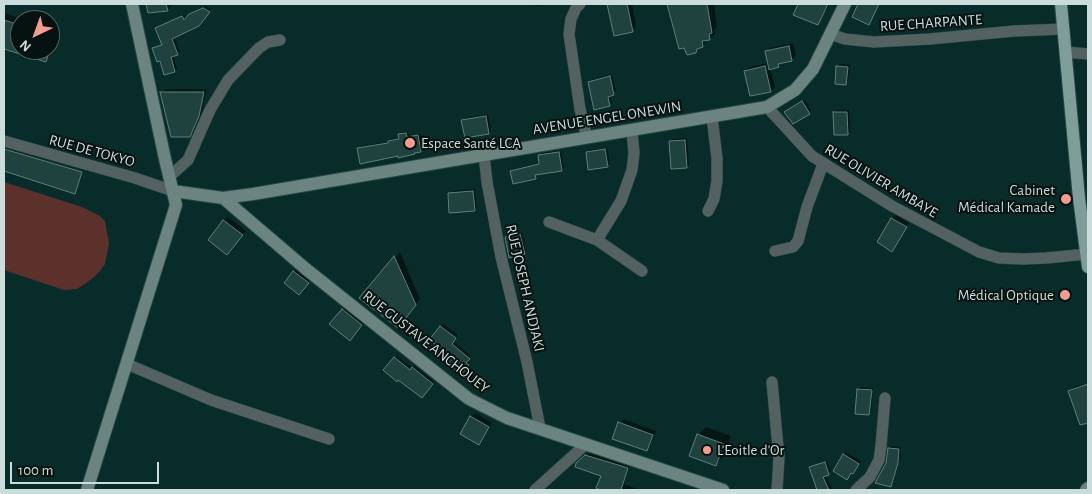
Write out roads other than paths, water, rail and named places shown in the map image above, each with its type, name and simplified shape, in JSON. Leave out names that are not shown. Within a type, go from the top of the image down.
[{"type":"main road","points":[[1061,4],[1088,267]]},
{"type":"street","points":[[87,490],[176,205],[132,4]]},
{"type":"street","points":[[580,4],[571,19],[569,34],[586,138]]},
{"type":"street","name":"AVENUE ENGEL ONEWIN","points":[[173,191],[223,198],[767,107],[785,97],[804,81],[813,69],[845,4]]},
{"type":"street","name":"RUE CHARPANTE","points":[[830,34],[845,39],[874,42],[1064,29]]},
{"type":"street","points":[[169,177],[188,160],[210,110],[228,80],[259,48],[268,42],[280,40]]},
{"type":"street","points":[[1065,52],[1088,54]]},
{"type":"street","name":"RUE OLIVIER AMBAYE","points":[[767,107],[812,156],[822,164],[923,224],[979,252],[999,258],[1046,258],[1087,254]]},
{"type":"street","points":[[708,211],[714,199],[717,181],[717,158],[712,117]]},
{"type":"street","points":[[597,240],[621,201],[632,170],[634,153],[632,130]]},
{"type":"street","name":"RUE DE TOKYO","points":[[4,141],[135,178],[173,191]]},
{"type":"street","name":"RUE JOSEPH ANDJAKI","points":[[484,155],[501,257],[527,362],[540,428]]},
{"type":"street","points":[[775,251],[793,247],[798,241],[822,164]]},
{"type":"street","name":"RUE GUSTAVE ANCHOUEY","points":[[223,198],[306,269],[459,392],[496,413],[723,490]]},
{"type":"street","points":[[549,222],[597,240],[642,271]]},
{"type":"street","points":[[127,364],[211,400],[329,439]]},
{"type":"street","points":[[772,382],[779,458],[777,490]]},
{"type":"street","points":[[856,490],[870,477],[879,460],[882,446],[884,398]]},
{"type":"street","points":[[535,490],[586,444]]},
{"type":"place","name":"Espace Santé LCA","points":[[410,143]]},
{"type":"place","name":"Cabinet Médical Kamade","points":[[1066,199]]},
{"type":"place","name":"Médical Optique","points":[[1065,295]]},
{"type":"place","name":"L'Eoitle d'Or","points":[[707,450]]}]
